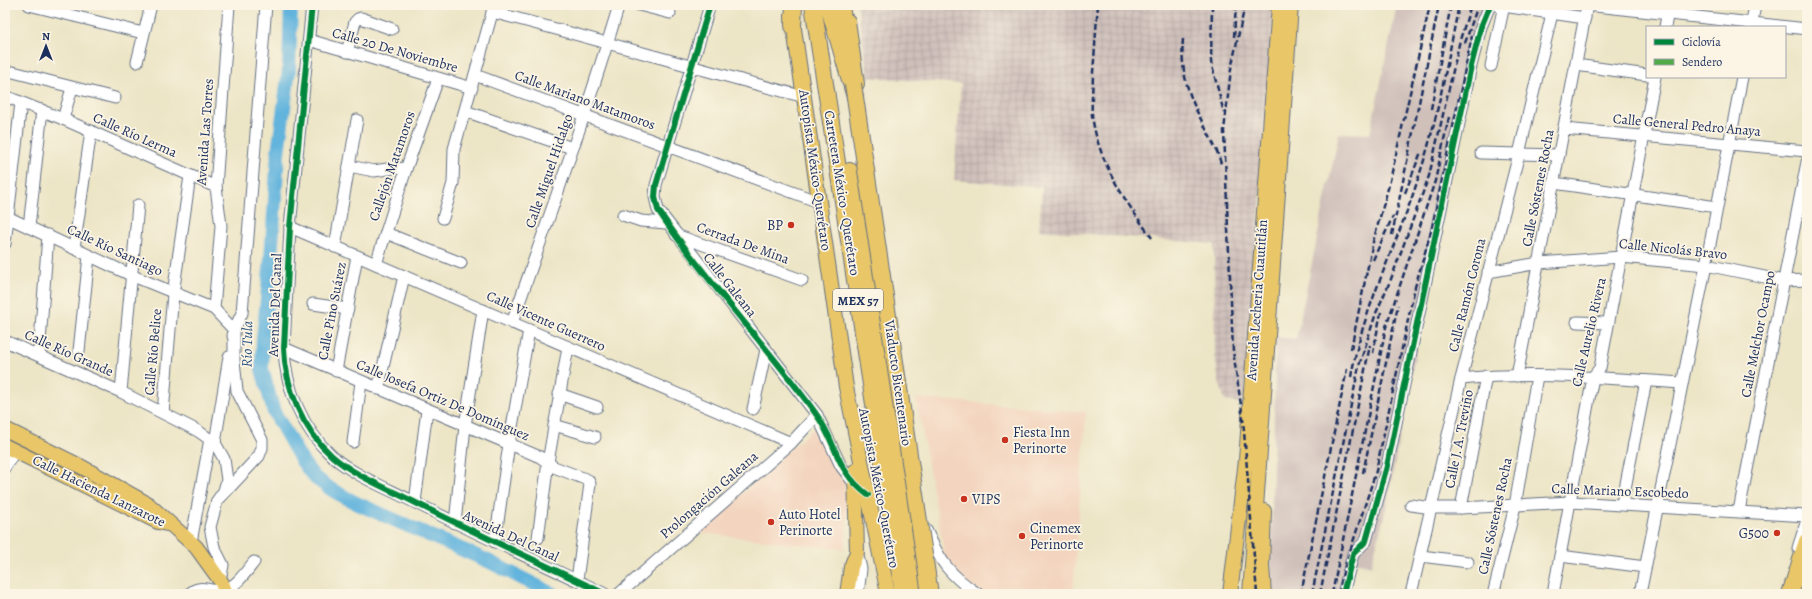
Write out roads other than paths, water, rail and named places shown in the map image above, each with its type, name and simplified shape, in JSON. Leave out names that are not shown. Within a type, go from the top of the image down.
[{"type":"highway","points":[[793,26],[794,5]]},
{"type":"highway","name":"Carretera México - Querétaro","points":[[813,5],[904,594]]},
{"type":"highway","name":"Carretera México - Querétaro","points":[[824,5],[895,461],[914,594]]},
{"type":"highway","points":[[828,5],[861,122]]},
{"type":"highway","name":"Viaducto Bicentenario","points":[[841,5],[861,122],[930,594]]},
{"type":"highway","points":[[890,292],[895,461]]},
{"type":"highway","points":[[1790,594],[1807,541]]},
{"type":"main road","name":"Autopista México-Querétaro","points":[[790,5],[805,97],[862,491],[888,594]]},
{"type":"main road","points":[[845,5],[861,122],[904,371],[926,530],[937,594]]},
{"type":"main road","name":"Avenida Lecheria Cuautitlán","points":[[1230,594],[1246,460],[1279,5]]},
{"type":"main road","name":"Avenida Lecheria Cuautitlán","points":[[1250,594],[1291,5]]},
{"type":"main road","points":[[1262,421],[1267,456],[1262,566],[1264,594]]},
{"type":"main road","name":"Calle Hacienda Lanzarote","points":[[5,429],[128,491],[148,504],[196,547],[226,588]]},
{"type":"main road","name":"Calle Hacienda Lanzarote","points":[[10,449],[158,522],[172,526]]},
{"type":"main road","points":[[847,594],[851,567],[857,552],[862,491]]},
{"type":"street","points":[[29,5],[143,33]]},
{"type":"street","points":[[137,62],[150,5]]},
{"type":"street","name":"Avenida Las Torres","points":[[214,309],[221,226],[216,187],[229,5]]},
{"type":"street","points":[[191,542],[234,330],[242,314],[266,5]]},
{"type":"street","name":"Avenida Del Canal","points":[[312,5],[290,227],[284,348],[284,368],[293,396],[306,426],[331,455],[352,471],[455,523],[605,594]]},
{"type":"street","name":"Calle Miguel Hidalgo","points":[[512,323],[572,148],[585,116],[619,5]]},
{"type":"street","points":[[639,5],[670,12]]},
{"type":"street","name":"Calle Galeana","points":[[710,5],[656,185],[655,197],[658,210],[666,223],[817,416],[841,466],[862,491]]},
{"type":"street","points":[[1343,594],[1353,554],[1366,541],[1387,466],[1471,66],[1481,27],[1490,5]]},
{"type":"street","points":[[1491,66],[1502,5],[1553,9],[1585,18]]},
{"type":"street","points":[[1587,5],[1668,10],[1752,25],[1766,26]]},
{"type":"street","name":"Calle Sóstenes Rocha","points":[[1517,376],[1587,5]]},
{"type":"street","points":[[1752,25],[1755,5]]},
{"type":"street","points":[[443,218],[452,183],[454,149],[466,111],[493,9],[692,68],[805,97]]},
{"type":"street","name":"Calle Ramón Corona","points":[[1412,594],[1461,379],[1519,154],[1553,9]]},
{"type":"street","points":[[1665,26],[1668,10]]},
{"type":"street","points":[[347,52],[355,22],[358,19],[361,18],[392,29]]},
{"type":"street","points":[[1786,27],[1807,29]]},
{"type":"street","name":"Calle 20 De Noviembre","points":[[309,40],[472,88]]},
{"type":"street","points":[[1576,65],[1646,75]]},
{"type":"street","points":[[13,72],[115,98]]},
{"type":"street","name":"Calle Mariano Matamoros","points":[[475,75],[819,202]]},
{"type":"street","name":"Calle Aurelio Rivera","points":[[1553,594],[1594,378],[1600,368],[1655,78]]},
{"type":"street","points":[[1640,594],[1742,78]]},
{"type":"street","name":"Callejón Matamoros","points":[[376,264],[406,169],[438,79]]},
{"type":"street","points":[[63,119],[72,88]]},
{"type":"street","name":"Calle Río Lerma","points":[[5,96],[63,119],[216,187]]},
{"type":"street","points":[[5,244],[6,216],[21,102]]},
{"type":"street","points":[[29,227],[42,110]]},
{"type":"street","points":[[466,111],[572,148]]},
{"type":"street","points":[[335,246],[357,120]]},
{"type":"street","name":"Calle General Pedro Anaya","points":[[1564,130],[1807,151]]},
{"type":"street","points":[[74,248],[90,132]]},
{"type":"street","points":[[1481,153],[1559,155]]},
{"type":"street","name":"Calle Melchor Ocampo","points":[[1739,512],[1807,162]]},
{"type":"street","points":[[349,166],[374,171],[394,168],[406,169]]},
{"type":"street","name":"Calle Río Belice","points":[[163,414],[174,294],[190,176]]},
{"type":"street","points":[[1554,183],[1717,207]]},
{"type":"street","name":"Calle Río Grande","points":[[121,392],[138,205]]},
{"type":"street","points":[[623,215],[641,221],[666,223]]},
{"type":"street","name":"Calle Río Santiago","points":[[6,216],[132,276],[214,309]]},
{"type":"street","name":"Calle Vicente Guerrero","points":[[290,227],[791,443]]},
{"type":"street","points":[[386,233],[461,263]]},
{"type":"street","name":"Cerrada De Mina","points":[[675,234],[802,280]]},
{"type":"street","points":[[39,355],[48,235]]},
{"type":"street","points":[[79,351],[89,256]]},
{"type":"street","name":"Calle Pino Suárez","points":[[336,371],[357,256]]},
{"type":"street","name":"Calle Nicolás Bravo","points":[[1488,272],[1539,263],[1621,257],[1706,265],[1784,281],[1807,280]]},
{"type":"street","points":[[378,389],[404,276]]},
{"type":"street","points":[[313,304],[348,309]]},
{"type":"street","points":[[214,309],[234,330],[234,360],[237,391],[262,440],[262,448],[258,456],[217,502]]},
{"type":"street","points":[[455,523],[465,426],[483,310]]},
{"type":"street","points":[[1577,322],[1608,323]]},
{"type":"street","points":[[495,542],[509,444],[529,330]]},
{"type":"street","name":"Calle Río Grande","points":[[5,341],[121,392],[212,441]]},
{"type":"street","points":[[538,538],[548,462],[568,347]]},
{"type":"street","name":"Calle Josefa Ortiz De Domínguez","points":[[284,348],[509,444],[548,462],[554,467],[590,481],[576,580]]},
{"type":"street","points":[[753,409],[766,350]]},
{"type":"street","points":[[1461,379],[1486,376],[1537,376],[1682,383]]},
{"type":"street","name":"Calle J. A. Treviño","points":[[1460,508],[1486,376]]},
{"type":"street","name":"Calle Sóstenes Rocha","points":[[1494,591],[1515,506],[1537,376]]},
{"type":"street","points":[[1622,504],[1646,381]]},
{"type":"street","points":[[353,442],[361,382]]},
{"type":"street","points":[[559,394],[596,407]]},
{"type":"street","points":[[415,502],[427,410]]},
{"type":"street","name":"Prolongación Galeana","points":[[619,594],[791,443],[817,416]]},
{"type":"street","points":[[554,425],[595,437]]},
{"type":"street","points":[[212,441],[224,459],[227,470],[227,480],[224,491],[217,502],[210,527],[214,547],[223,565],[226,588]]},
{"type":"street","points":[[5,467],[10,449]]},
{"type":"street","name":"Calle Mariano Escobedo","points":[[1410,505],[1432,508],[1460,508],[1571,502],[1807,516]]},
{"type":"street","points":[[1784,594],[1807,520]]},
{"type":"street","points":[[926,530],[936,554],[946,568],[978,594]]},
{"type":"street","points":[[857,552],[861,569],[858,594]]},
{"type":"street","points":[[1421,556],[1468,562]]},
{"type":"street","points":[[1560,556],[1645,567]]},
{"type":"street","points":[[190,594],[198,588],[226,588],[238,581],[254,562]]},
{"type":"waterway","name":"Río Tula","points":[[291,5],[289,70],[278,153],[271,259],[263,339],[262,369],[274,412],[302,461],[314,477],[332,490],[356,503],[488,561],[553,594]]},
{"type":"railway","points":[[1098,5],[1092,105],[1095,132],[1100,149],[1114,180],[1132,210],[1152,238]]},
{"type":"railway","points":[[1212,5],[1211,62],[1224,113]]},
{"type":"railway","points":[[1234,37],[1236,5]]},
{"type":"railway","points":[[1245,5],[1231,69],[1224,131],[1233,351],[1243,419],[1257,594]]},
{"type":"railway","points":[[1351,349],[1373,242],[1389,185],[1430,5]]},
{"type":"railway","points":[[1392,235],[1439,5]]},
{"type":"railway","points":[[1431,109],[1451,5]]},
{"type":"railway","points":[[1351,377],[1356,351],[1372,301],[1410,204],[1425,158],[1441,93],[1459,5]]},
{"type":"railway","points":[[1312,594],[1359,366],[1376,313],[1391,279],[1429,176],[1460,40],[1471,5]]},
{"type":"railway","points":[[1465,43],[1478,5]]},
{"type":"railway","points":[[1453,128],[1472,36]]},
{"type":"railway","points":[[1183,39],[1182,51],[1184,74],[1190,95],[1214,145],[1221,164]]},
{"type":"railway","points":[[1332,594],[1386,327],[1435,181],[1449,117]]},
{"type":"railway","points":[[1339,594],[1343,573],[1376,471],[1415,287],[1432,228],[1450,142]]},
{"type":"railway","points":[[1405,193],[1421,152]]},
{"type":"railway","points":[[1373,260],[1393,216]]},
{"type":"railway","points":[[1363,473],[1398,305]]},
{"type":"railway","points":[[1373,353],[1381,312]]},
{"type":"railway","points":[[1320,594],[1370,345]]},
{"type":"railway","points":[[1301,594],[1347,369]]},
{"type":"place","name":"BP","points":[[791,225]]},
{"type":"place","name":"Fiesta Inn Perinorte","points":[[1005,440]]},
{"type":"place","name":"VIPS","points":[[964,499]]},
{"type":"place","name":"Auto Hotel Perinorte","points":[[771,522]]},
{"type":"place","name":"G500","points":[[1777,533]]},
{"type":"place","name":"Cinemex Perinorte","points":[[1022,536]]}]
